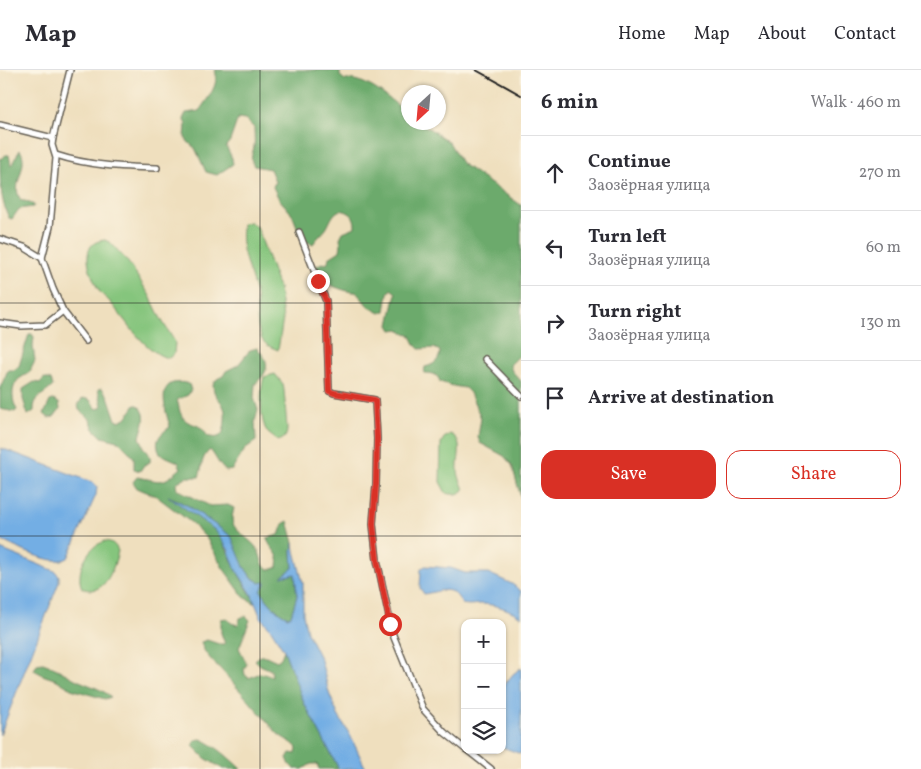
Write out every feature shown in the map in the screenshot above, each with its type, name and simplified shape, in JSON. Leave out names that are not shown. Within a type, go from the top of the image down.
[{"type":"street","points":[[70,70],[53,138],[53,151],[56,155],[50,227],[42,258],[63,311],[86,341]]},
{"type":"street","points":[[0,125],[53,138]]},
{"type":"street","points":[[56,155],[70,160],[119,167],[157,168]]},
{"type":"street","points":[[299,232],[326,301],[329,391],[375,400],[377,438],[373,524],[379,570],[393,636],[423,710],[444,732],[461,745]]},
{"type":"street","points":[[0,239],[24,247],[42,258]]},
{"type":"street","points":[[0,323],[21,326],[45,325],[63,311]]},
{"type":"street","points":[[485,359],[521,396]]},
{"type":"street","points":[[472,754],[491,769]]},
{"type":"green space","points":[[215,70],[340,70],[340,76],[345,80],[353,80],[370,86],[401,108],[401,130],[431,130],[449,142],[461,163],[521,205],[521,354],[510,365],[512,371],[521,381],[521,498],[512,465],[504,456],[480,443],[478,437],[481,418],[470,393],[465,388],[440,382],[434,374],[424,373],[425,367],[438,359],[440,351],[434,348],[419,349],[410,334],[403,333],[399,329],[392,330],[389,325],[396,293],[391,289],[388,293],[385,311],[380,313],[369,307],[356,292],[334,286],[318,276],[316,266],[322,263],[327,264],[329,258],[340,251],[340,238],[343,232],[355,227],[352,216],[344,211],[336,212],[326,229],[313,244],[307,242],[299,232],[292,214],[279,199],[273,187],[275,181],[270,169],[254,166],[252,158],[254,128],[245,119],[238,118],[230,141],[226,146],[233,164],[217,175],[206,172],[195,148],[185,138],[186,124],[183,119],[186,113],[199,111],[209,97],[216,81]]},
{"type":"green space","points":[[20,150],[23,156],[23,163],[18,182],[18,195],[22,201],[34,205],[33,207],[19,209],[12,219],[9,218],[2,197],[0,159],[9,155],[11,165],[14,163]]},
{"type":"green space","points":[[250,222],[257,227],[279,288],[283,319],[278,350],[264,342],[258,326],[256,295],[242,242],[243,223]]},
{"type":"green space","points":[[105,240],[111,243],[128,262],[150,296],[175,342],[174,354],[169,358],[161,356],[145,344],[98,289],[89,267],[88,252],[96,242]]},
{"type":"green space","points":[[29,334],[32,334],[34,337],[35,361],[31,371],[15,384],[13,399],[17,410],[15,412],[0,409],[0,388],[8,370],[14,370],[19,366]]},
{"type":"green space","points":[[257,348],[265,358],[266,367],[260,380],[255,384],[254,398],[258,410],[255,421],[256,441],[246,448],[232,470],[226,471],[223,469],[210,450],[203,459],[199,477],[186,477],[176,483],[177,489],[210,506],[228,505],[234,508],[233,524],[255,546],[263,564],[268,569],[278,567],[279,562],[277,554],[270,546],[267,538],[279,535],[283,524],[288,521],[294,543],[292,551],[293,568],[284,575],[295,573],[297,596],[291,616],[288,617],[280,613],[266,599],[261,591],[262,586],[248,573],[239,559],[231,536],[190,507],[173,498],[215,530],[256,604],[244,597],[223,568],[207,539],[193,524],[156,496],[137,488],[133,482],[137,477],[157,481],[165,480],[181,468],[178,462],[160,454],[157,445],[160,435],[170,427],[164,402],[165,390],[168,386],[177,382],[189,384],[191,390],[188,395],[177,400],[181,414],[188,422],[201,428],[207,436],[219,437],[224,429],[225,412],[223,405],[214,392],[213,384],[226,371],[238,365],[250,350]]},
{"type":"green space","points":[[275,374],[283,384],[287,428],[285,437],[278,441],[265,428],[261,405],[264,377]]},
{"type":"green space","points":[[44,378],[51,380],[53,386],[37,399],[34,411],[28,415],[23,399],[23,389],[34,382],[40,383]]},
{"type":"green space","points":[[102,388],[108,396],[116,420],[119,421],[126,418],[135,405],[138,405],[144,413],[140,438],[143,447],[149,454],[150,462],[144,465],[140,471],[134,469],[134,458],[118,441],[102,437],[94,429],[90,419],[79,410],[78,404],[83,398],[90,400],[97,409],[100,408],[102,405],[98,389]]},
{"type":"green space","points":[[53,400],[59,403],[60,409],[54,417],[49,418],[44,414],[50,401]]},
{"type":"green space","points":[[450,434],[455,437],[459,445],[458,473],[464,490],[456,494],[446,493],[440,482],[441,443]]},
{"type":"green space","points":[[105,541],[113,544],[118,551],[111,573],[107,580],[97,589],[82,588],[80,577],[84,560],[94,547]]},
{"type":"green space","points":[[246,616],[250,620],[239,648],[247,664],[244,669],[245,675],[249,678],[260,673],[272,676],[271,670],[260,665],[255,660],[260,656],[266,656],[277,661],[281,658],[284,650],[304,703],[339,769],[319,769],[317,764],[311,764],[303,769],[294,769],[287,758],[290,753],[296,754],[297,748],[277,733],[205,651],[201,642],[207,640],[225,644],[221,633],[221,619],[227,618],[231,623],[238,625],[240,618]]},
{"type":"green space","points":[[43,663],[111,697],[105,699],[71,689],[57,680],[34,670],[37,664]]},
{"type":"green space","points":[[201,739],[218,749],[241,769],[223,769],[205,758],[193,746],[195,740]]},
{"type":"water","points":[[1,448],[92,482],[97,486],[96,495],[68,558],[53,560],[44,558],[0,540]]},
{"type":"water","points":[[168,496],[190,507],[231,536],[244,567],[251,577],[260,583],[266,582],[261,591],[263,595],[276,610],[288,617],[291,616],[297,596],[295,574],[281,577],[293,568],[292,551],[294,543],[303,583],[303,614],[307,632],[321,660],[329,693],[338,715],[366,769],[339,769],[304,703],[284,650],[261,618],[251,593],[235,568],[228,549],[215,530]]},
{"type":"water","points":[[0,549],[55,571],[59,576],[59,582],[0,735]]},
{"type":"water","points":[[425,566],[451,568],[465,573],[488,573],[512,584],[521,591],[521,617],[492,605],[462,604],[451,591],[446,590],[424,594],[420,588],[421,569]]},
{"type":"water","points":[[521,668],[521,754],[506,748],[506,683]]},
{"type":"railway","points":[[476,70],[521,95]]},
{"type":"route","points":[[318,281],[326,301],[329,391],[375,400],[377,438],[373,524],[377,560],[390,624]]}]
